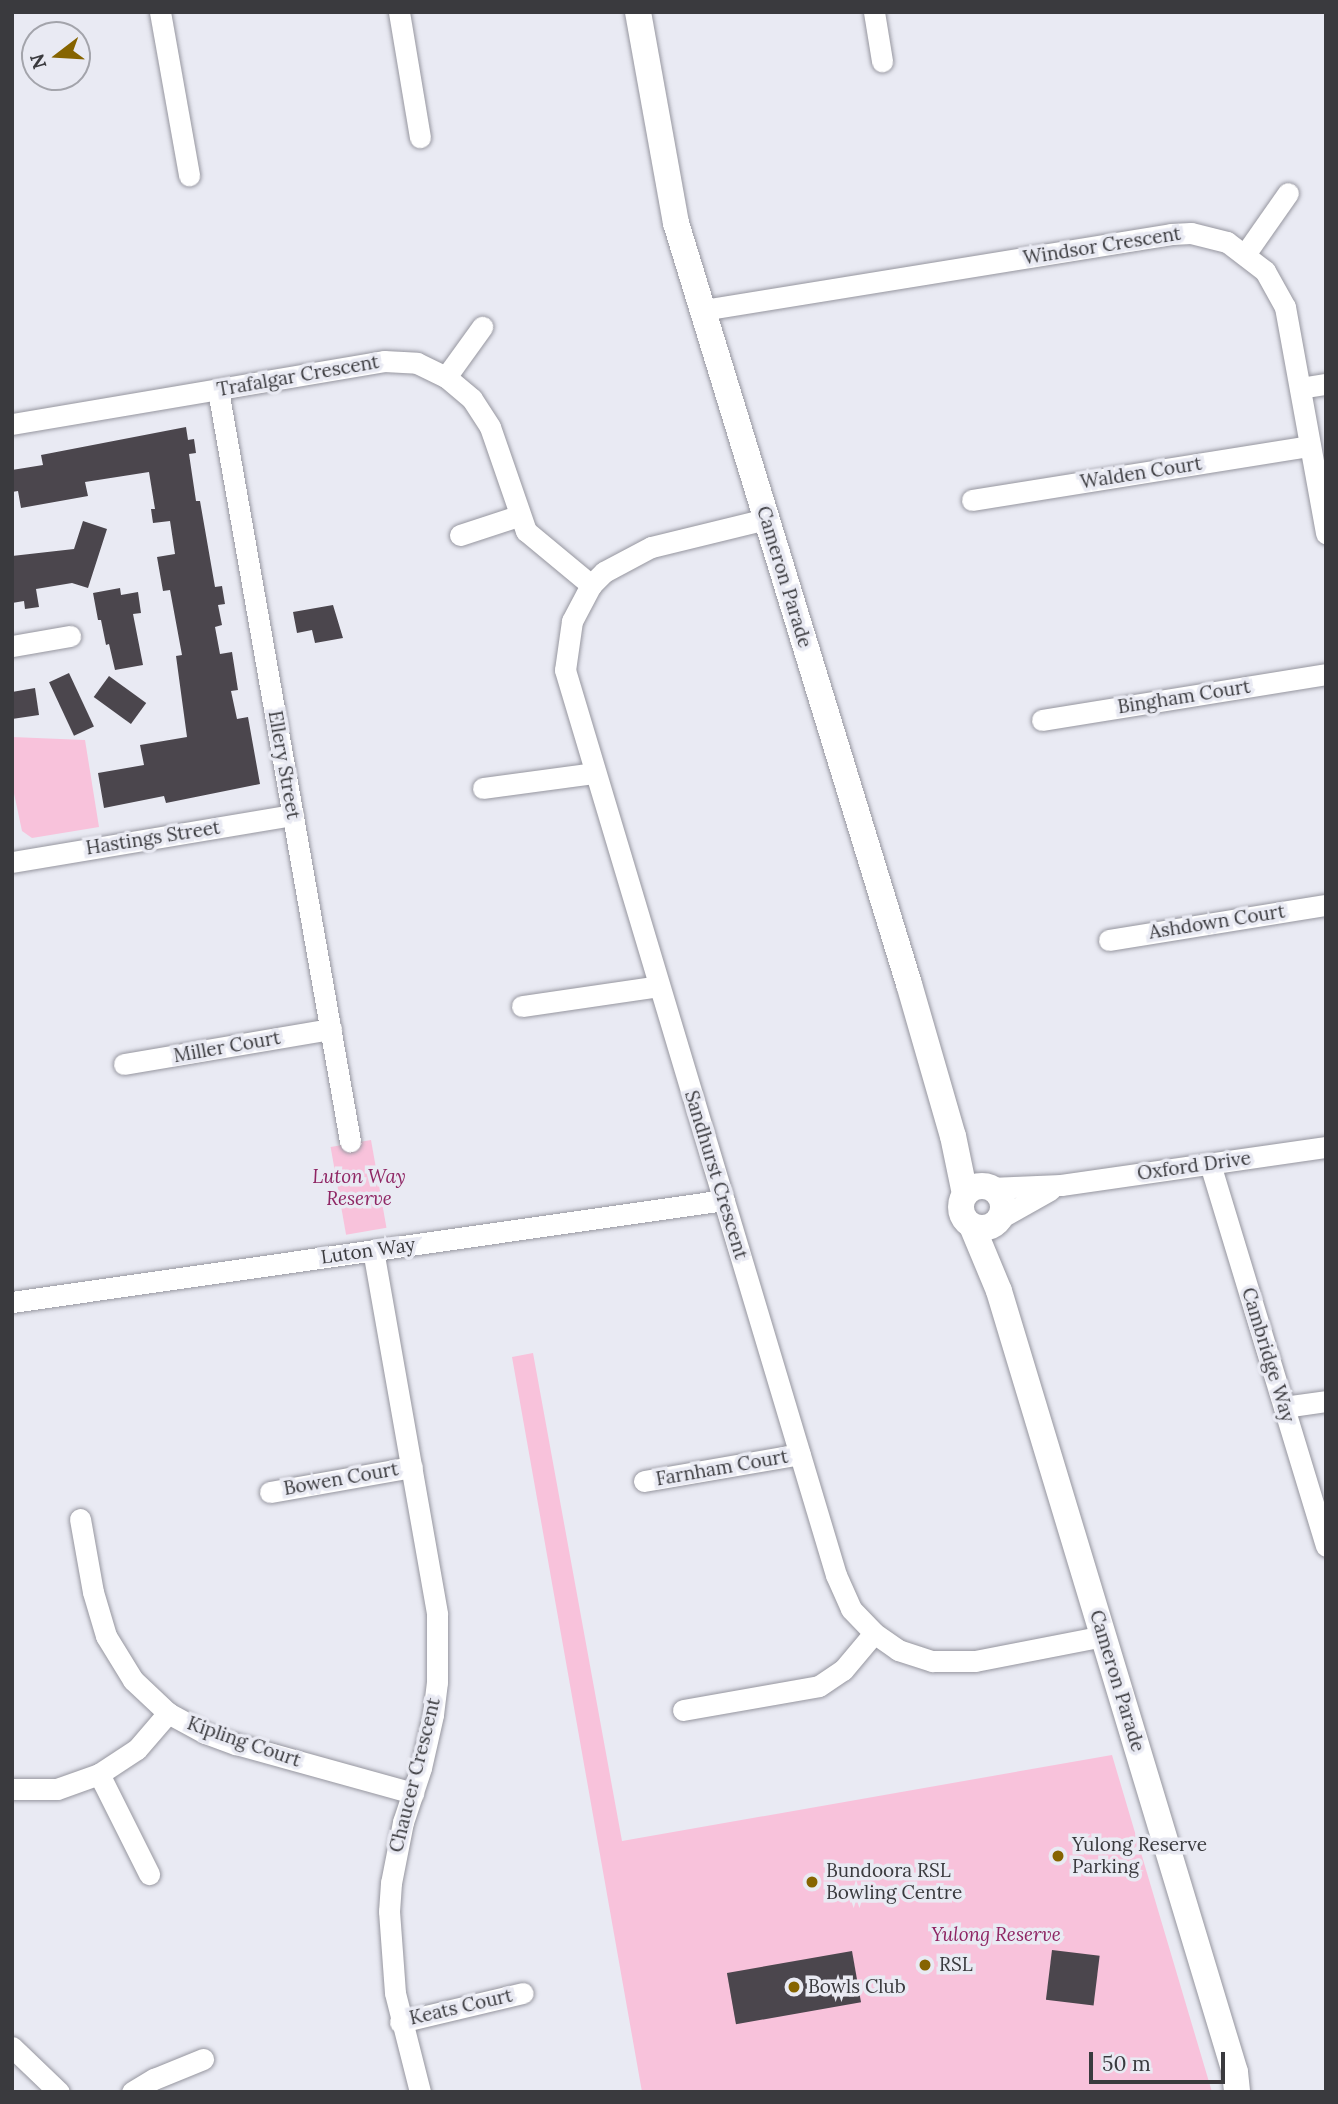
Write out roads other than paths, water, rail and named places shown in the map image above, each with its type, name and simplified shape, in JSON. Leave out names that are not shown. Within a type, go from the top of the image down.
[{"type":"street","points":[[160,12],[188,175]]},
{"type":"street","points":[[399,12],[420,137]]},
{"type":"street","name":"Cameron Parade","points":[[638,12],[670,197],[953,1136],[980,1189]]},
{"type":"street","points":[[874,12],[882,61]]},
{"type":"street","points":[[1246,253],[1288,193]]},
{"type":"street","name":"Windsor Crescent","points":[[703,310],[1171,234],[1210,236],[1246,253],[1265,271],[1285,307],[1326,533]]},
{"type":"street","points":[[446,377],[482,327]]},
{"type":"street","name":"Trafalgar Crescent","points":[[12,424],[384,361],[417,363],[446,377],[472,399],[482,412],[518,516],[535,541],[591,585]]},
{"type":"street","points":[[1300,388],[1326,384]]},
{"type":"street","name":"Ellery Street","points":[[218,390],[350,1141]]},
{"type":"street","name":"Walden Court","points":[[972,500],[1310,446]]},
{"type":"street","name":"Sandhurst Crescent","points":[[764,513],[632,555],[604,572],[591,585],[572,621],[565,670],[800,1454],[843,1593],[862,1622],[874,1633],[915,1657],[952,1662],[1029,1651],[1104,1636]]},
{"type":"street","points":[[460,535],[518,516]]},
{"type":"street","points":[[12,646],[70,636]]},
{"type":"street","name":"Bingham Court","points":[[1042,720],[1326,674]]},
{"type":"street","points":[[483,788],[594,773]]},
{"type":"street","name":"Hastings Street","points":[[12,862],[293,815]]},
{"type":"street","name":"Ashdown Court","points":[[1109,940],[1326,905]]},
{"type":"street","points":[[522,1006],[659,986]]},
{"type":"street","name":"Miller Court","points":[[124,1064],[331,1030]]},
{"type":"street","name":"Oxford Drive","points":[[980,1189],[1061,1185],[1326,1147]]},
{"type":"street","name":"Cambridge Way","points":[[1210,1164],[1326,1546]]},
{"type":"street","name":"Oxford Drive","points":[[989,1222],[1034,1196],[1061,1185]]},
{"type":"street","points":[[980,1189],[1000,1197],[989,1222],[961,1212],[980,1189]]},
{"type":"street","name":"Luton Way","points":[[12,1302],[724,1200]]},
{"type":"street","name":"Cameron Parade","points":[[989,1222],[999,1291],[1236,2082],[1252,2092]]},
{"type":"street","name":"Chaucer Crescent","points":[[373,1250],[434,1589],[438,1647],[433,1715],[396,1855],[389,1911],[391,1966],[400,2022],[420,2092]]},
{"type":"street","points":[[1284,1407],[1326,1401]]},
{"type":"street","name":"Farnham Court","points":[[644,1481],[800,1454]]},
{"type":"street","name":"Bowen Court","points":[[270,1492],[412,1467]]},
{"type":"street","name":"Kipling Court","points":[[80,1519],[93,1592],[106,1636],[133,1680],[168,1713],[236,1744],[413,1793]]},
{"type":"street","points":[[682,1710],[819,1686],[843,1670],[874,1633]]},
{"type":"street","points":[[12,1789],[57,1788],[99,1774],[137,1749],[168,1713]]},
{"type":"street","points":[[99,1774],[149,1874]]},
{"type":"street","name":"Keats Court","points":[[400,2022],[523,1993]]},
{"type":"street","points":[[12,2047],[46,2087]]},
{"type":"street","points":[[132,2092],[154,2079],[203,2059]]},
{"type":"place","name":"Yulong Reserve Parking","points":[[1058,1856]]},
{"type":"place","name":"Bundoora RSL Bowling Centre","points":[[812,1882]]},
{"type":"place","name":"RSL","points":[[925,1965]]},
{"type":"place","name":"Bowls Club","points":[[794,1987]]},
{"type":"park label","name":"Luton Way Reserve","points":[[359,1188]]},
{"type":"park label","name":"Yulong Reserve","points":[[996,1935]]}]
